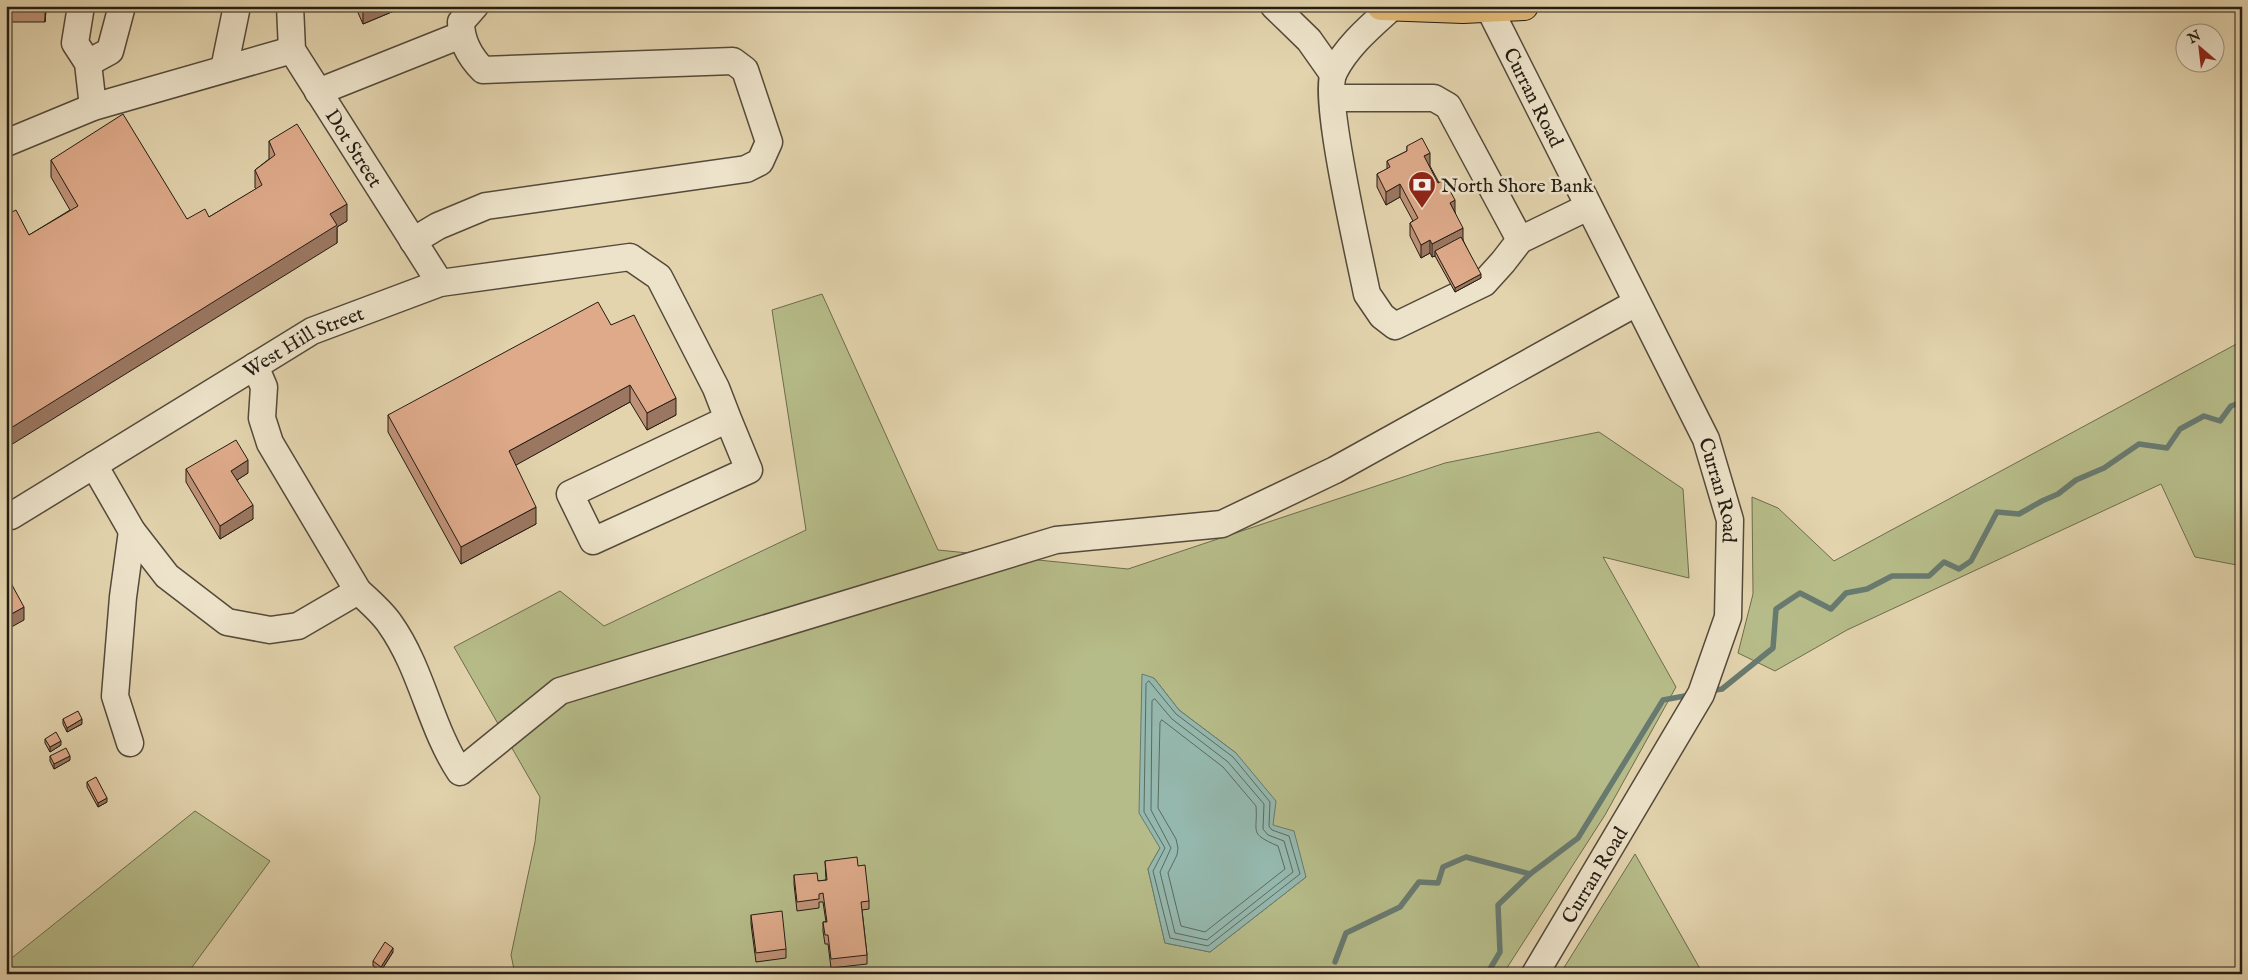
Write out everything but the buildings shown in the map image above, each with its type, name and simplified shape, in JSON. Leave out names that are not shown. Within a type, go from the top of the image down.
[{"type":"main road","points":[[1380,6],[1524,6]]},
{"type":"street","points":[[81,6],[75,43],[88,63],[93,108]]},
{"type":"street","points":[[88,63],[110,51],[122,6]]},
{"type":"street","points":[[224,70],[237,6]]},
{"type":"street","name":"Dot Street","points":[[290,6],[292,50],[440,283]]},
{"type":"street","points":[[413,241],[438,226],[486,206],[746,169],[760,162],[769,142],[745,70],[733,61],[483,70],[475,61],[461,35],[461,22],[476,6]]},
{"type":"street","points":[[1274,6],[1309,40],[1333,86]]},
{"type":"street","points":[[1392,7],[1358,38],[1333,86],[1333,115],[1366,294],[1382,316],[1395,326],[1484,283],[1520,240],[1588,207]]},
{"type":"street","name":"Curran Road","points":[[1488,7],[1706,439],[1730,520],[1728,616],[1701,694],[1534,974]]},
{"type":"street","points":[[318,92],[461,35]]},
{"type":"street","points":[[6,143],[93,108],[292,50]]},
{"type":"street","points":[[1333,86],[1434,98],[1448,106],[1520,240]]},
{"type":"street","name":"West Hill Street","points":[[11,516],[312,331],[440,283],[630,257],[659,277],[716,388],[728,419]]},
{"type":"street","points":[[255,366],[264,388],[262,418],[270,443],[358,590],[390,623],[417,673],[448,755],[460,772],[560,691],[1056,540],[1222,524],[1335,470],[1636,303]]},
{"type":"street","points":[[728,419],[749,470],[593,541],[570,494],[728,419]]},
{"type":"street","points":[[94,465],[132,531],[167,576],[227,622],[270,630],[298,626],[358,590]]},
{"type":"street","points":[[130,742],[115,696],[123,597],[132,531]]},
{"type":"green space","points":[[822,294],[938,550],[1128,569],[1445,463],[1599,432],[1683,489],[1689,578],[1603,557],[1676,687],[1605,815],[1503,974],[515,974],[511,955],[535,842],[540,797],[454,647],[560,591],[604,626],[806,530],[772,310]],"holes":[[[1154,678],[1179,710],[1236,753],[1273,825],[1306,877],[1210,952],[1165,943],[1148,869],[1160,848]]]},
{"type":"green space","points":[[2242,341],[2242,566],[2195,557],[2161,484],[1847,630],[1775,671],[1738,653],[1753,594],[1752,497],[1778,508],[1834,561]]},
{"type":"green space","points":[[195,811],[270,861],[187,974],[6,974],[6,958],[13,957]]},
{"type":"green space","points":[[1635,854],[1703,974],[1560,974]]},
{"type":"water","points":[[1142,674],[1154,678],[1179,710],[1236,753],[1276,801],[1273,825],[1294,831],[1306,877],[1210,952],[1165,943],[1148,869],[1160,848],[1139,813]]},
{"type":"waterway","points":[[1709,691],[1722,689],[1773,648],[1776,609],[1800,593],[1831,609],[1846,593],[1867,589],[1892,576],[1929,576],[1944,562],[1959,569],[1971,561],[1997,512],[2019,514],[2058,494],[2076,480],[2104,468],[2139,444],[2167,448],[2180,429],[2204,416],[2220,421],[2231,406],[2242,402]]},
{"type":"waterway","points":[[1335,962],[1346,933],[1400,907],[1419,882],[1438,883],[1443,867],[1466,857],[1530,874],[1578,838],[1663,700],[1690,695]]},
{"type":"waterway","points":[[1487,974],[1500,952],[1498,905],[1530,874]]},
{"type":"place","name":"North Shore Bank","points":[[1422,209]]}]
